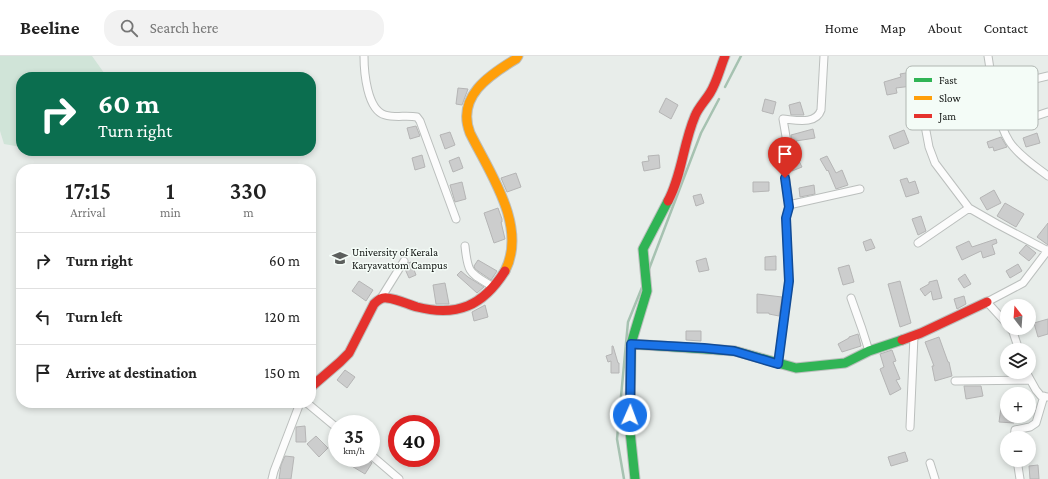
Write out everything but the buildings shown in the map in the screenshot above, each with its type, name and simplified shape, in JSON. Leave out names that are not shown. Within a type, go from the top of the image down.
[{"type":"street","points":[[364,56],[364,70],[374,108],[387,116],[417,117],[420,121],[456,219]]},
{"type":"street","points":[[381,298],[387,298],[433,311],[451,312],[470,306],[483,298],[504,274],[509,263],[513,244],[512,236],[502,196],[468,127],[466,114],[468,106],[479,88],[495,72],[516,59],[518,56]]},
{"type":"street","points":[[635,479],[630,431],[632,368],[631,344],[647,291],[643,249],[672,194],[684,148],[695,115],[711,92],[725,56]]},
{"type":"street","points":[[778,364],[789,281],[786,218],[789,207],[784,164],[790,160],[783,119],[808,120],[815,119],[819,115],[821,110],[824,56]]},
{"type":"street","points":[[988,56],[990,66]]},
{"type":"street","points":[[1038,78],[1048,76]]},
{"type":"street","points":[[1038,116],[1048,112]]},
{"type":"street","points":[[631,344],[734,351],[796,368],[845,363],[869,351],[914,336],[987,302],[1023,283],[1048,251],[969,208],[948,181],[936,162],[929,147],[926,130]]},
{"type":"street","points":[[1004,130],[1009,141],[1029,162],[1048,176]]},
{"type":"street","points":[[789,207],[794,204],[860,189]]},
{"type":"street","points":[[918,242],[969,208]]},
{"type":"street","points":[[465,246],[470,271],[493,287]]},
{"type":"street","points":[[316,381],[345,359],[374,304],[381,298],[404,261]]},
{"type":"street","points":[[851,298],[869,351]]},
{"type":"street","points":[[987,302],[1000,316]]},
{"type":"street","points":[[910,427],[914,336]]},
{"type":"street","points":[[955,381],[1030,380],[1041,396],[1046,397],[1036,423],[1030,427],[1015,431]]},
{"type":"street","points":[[272,479],[298,408]]},
{"type":"street","points":[[313,408],[328,420]]},
{"type":"street","points":[[930,462],[936,479]]},
{"type":"street","points":[[380,463],[399,479]]},
{"type":"street","points":[[1018,467],[1020,479]]},
{"type":"green space","points":[[0,56],[92,56],[103,72],[16,72],[16,146],[4,144],[0,131]]},
{"type":"waterway","points":[[725,87],[741,56]]},
{"type":"waterway","points":[[649,269],[701,133],[719,99]]},
{"type":"waterway","points":[[624,479],[617,439],[628,322],[643,285]]},
{"type":"traffic: fast","points":[[635,479],[630,431],[631,344],[647,291],[643,249],[668,201]]},
{"type":"traffic: fast","points":[[631,344],[735,351],[796,368],[845,363],[869,351],[902,340]]},
{"type":"traffic: slow","points":[[505,271],[511,254],[512,236],[509,218],[495,182],[470,133],[467,120],[467,108],[471,98],[478,88],[495,72],[516,59],[518,56]]},
{"type":"traffic: jam","points":[[668,201],[680,170],[695,116],[717,80],[725,56]]},
{"type":"traffic: jam","points":[[316,383],[349,353],[374,304],[380,299],[385,298],[398,300],[431,310],[445,311],[457,309],[468,306],[488,293],[505,271]]},
{"type":"traffic: jam","points":[[902,340],[921,333],[987,302]]},
{"type":"place","name":"University of Kerala Karyavattom Campus","points":[[340,258]]},
{"type":"route","points":[[630,415],[632,368],[631,344],[734,351],[778,364],[789,281],[788,230],[786,218],[789,207],[785,178]]}]
